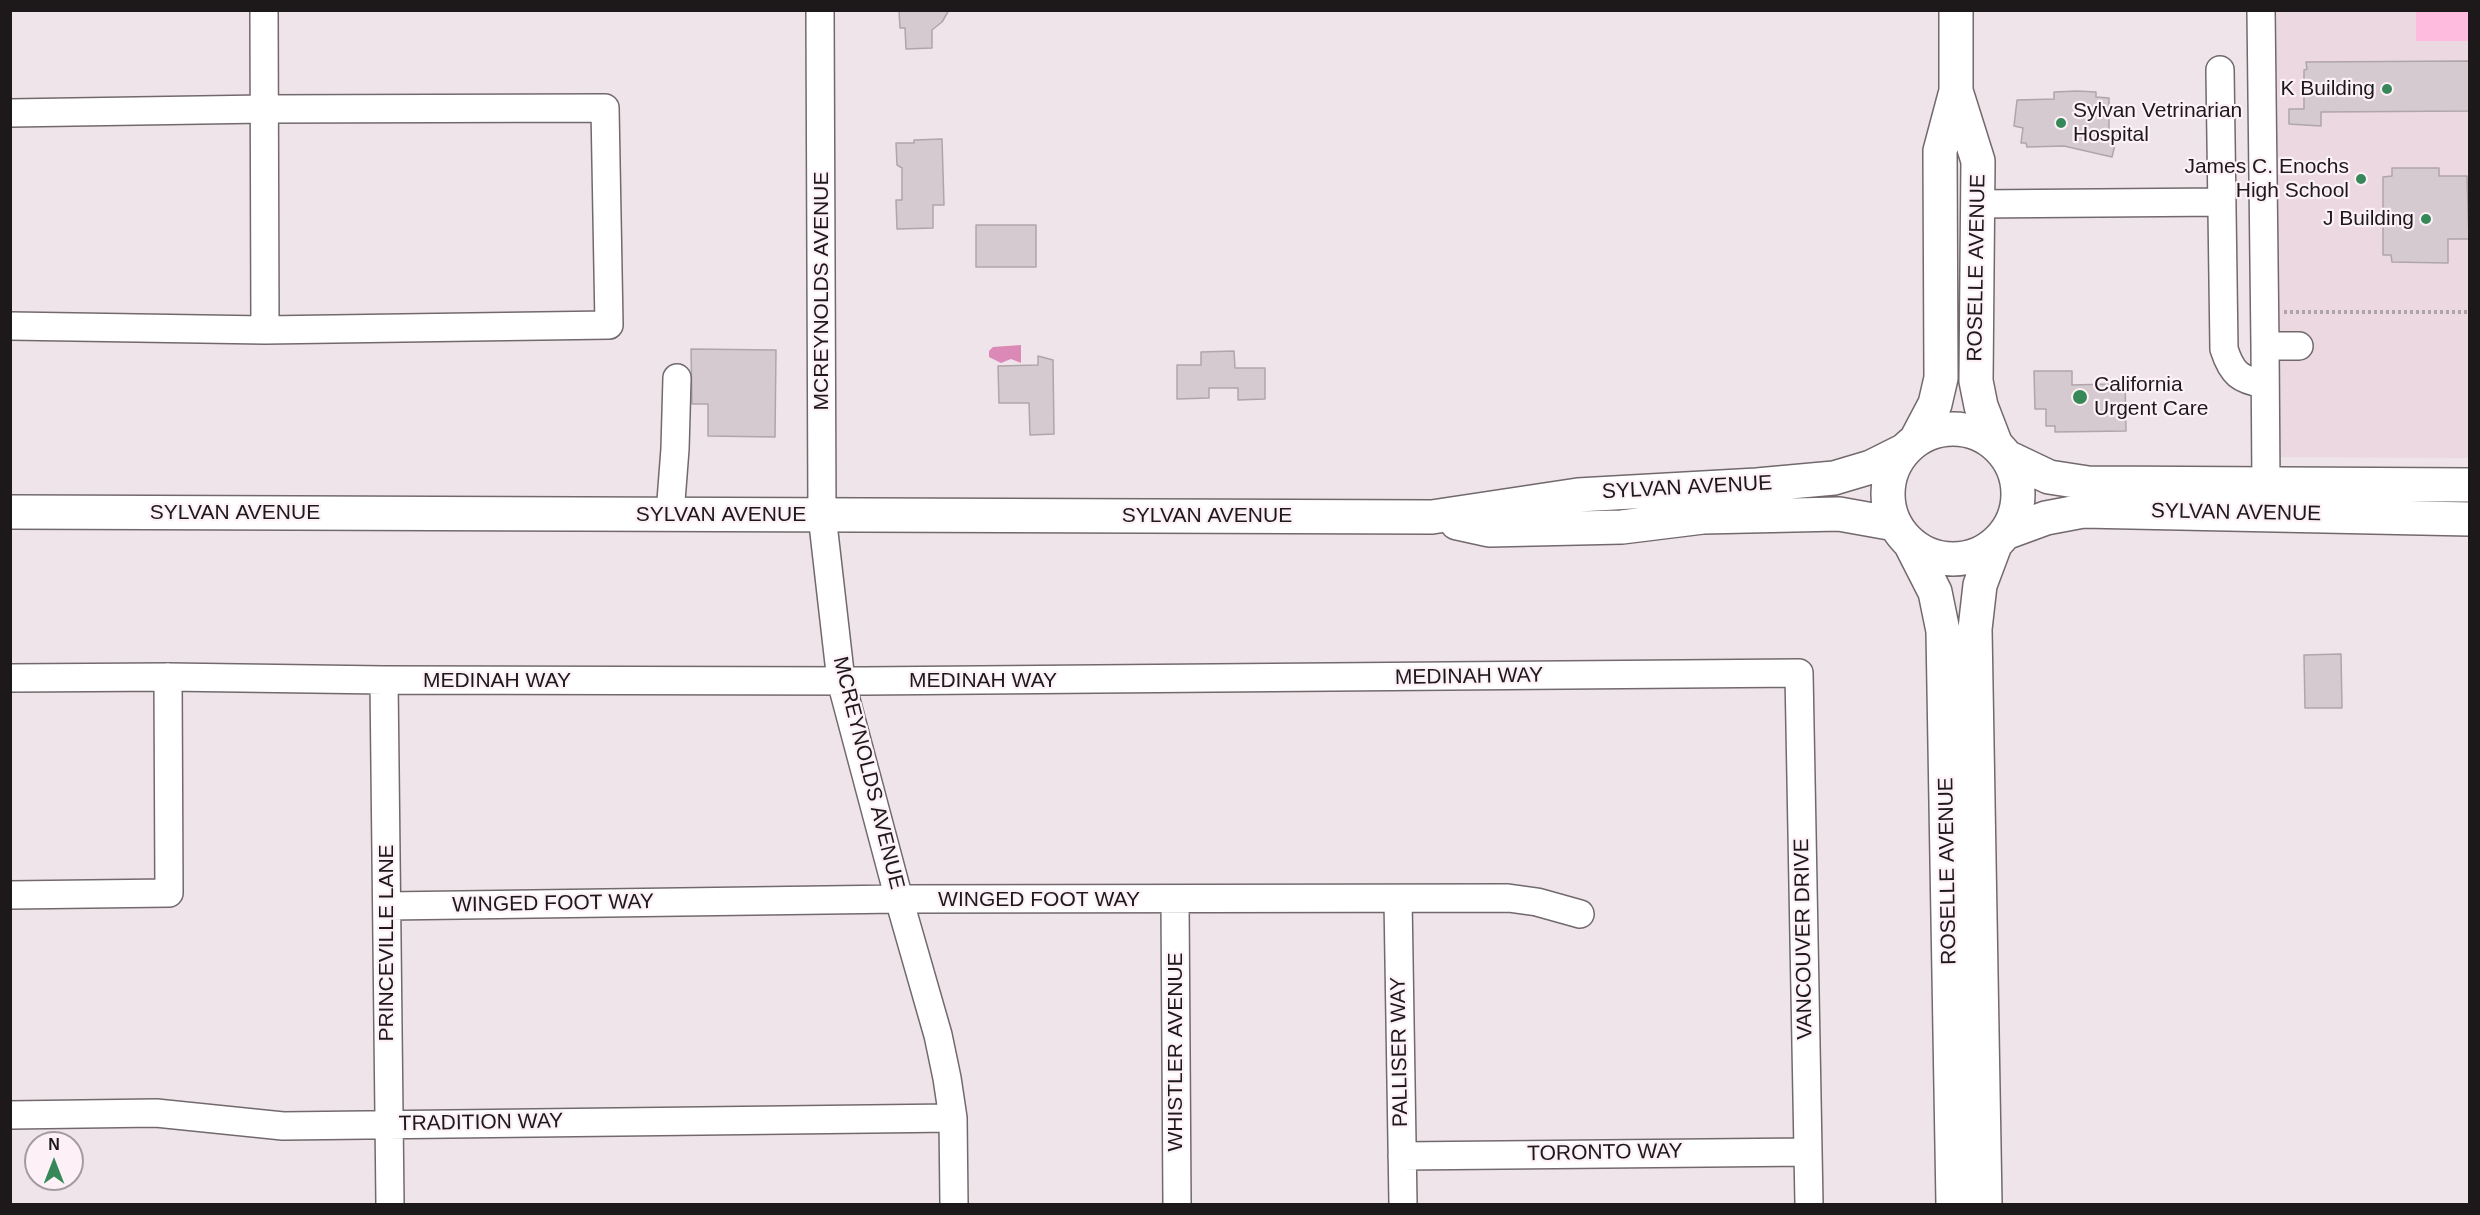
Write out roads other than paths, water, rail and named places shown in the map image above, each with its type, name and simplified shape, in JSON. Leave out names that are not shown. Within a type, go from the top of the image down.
[{"type":"main road","name":"ROSELLE AVENUE","points":[[1910,446],[1935,404],[1941,378],[1940,151],[1956,91],[1956,10]]},
{"type":"main road","name":"ROSELLE AVENUE","points":[[1956,91],[1978,161],[1976,381],[1981,406],[2002,451]]},
{"type":"main road","points":[[1958,429],[1978,434],[2002,451],[2017,477],[2019,494],[2016,513],[2000,539],[1971,557],[1950,559],[1930,555],[1903,534],[1889,507],[1888,483],[1895,464],[1910,446],[1938,430],[1958,429]]},
{"type":"main road","name":"SYLVAN AVENUE","points":[[10,512],[1432,517],[1578,495],[1757,485],[1834,478],[1871,467],[1910,446]]},
{"type":"main road","name":"SYLVAN AVENUE","points":[[2002,451],[2049,477],[2073,481],[2266,485],[2469,485]]},
{"type":"main road","name":"SYLVAN AVENUE","points":[[2000,539],[2046,518],[2083,511],[2469,519]]},
{"type":"main road","name":"SYLVAN AVENUE","points":[[1432,517],[1489,530],[1622,527],[1703,517],[1836,514],[1903,534]]},
{"type":"main road","name":"ROSELLE AVENUE","points":[[1903,534],[1935,592],[1943,631],[1953,1204]]},
{"type":"main road","name":"ROSELLE AVENUE","points":[[1985,1204],[1975,628],[1980,585],[2000,539]]},
{"type":"street","points":[[264,10],[265,330]]},
{"type":"street","name":"MCREYNOLDS AVENUE","points":[[820,10],[822,515],[841,681],[938,1035],[953,1118],[954,1204]]},
{"type":"street","points":[[2261,10],[2266,485]]},
{"type":"street","points":[[2220,70],[2224,349],[2228,362],[2238,375],[2246,381],[2265,384]]},
{"type":"street","points":[[10,113],[264,109],[605,108],[609,325],[265,330],[10,326]]},
{"type":"street","points":[[1977,204],[2222,202]]},
{"type":"street","points":[[2265,346],[2299,345]]},
{"type":"street","points":[[670,514],[677,378]]},
{"type":"street","name":"MEDINAH WAY","points":[[10,678],[841,681],[1799,673]]},
{"type":"street","name":"VANCOUVER DRIVE","points":[[1799,673],[1809,1204]]},
{"type":"street","points":[[10,895],[169,893],[168,677]]},
{"type":"street","name":"PRINCEVILLE LANE","points":[[384,681],[388,906],[387,1124],[390,1204]]},
{"type":"street","name":"WINGED FOOT WAY","points":[[388,906],[899,899],[1508,898],[1537,902],[1580,914]]},
{"type":"street","name":"PALLISER WAY","points":[[1398,899],[1402,1204]]},
{"type":"street","name":"WHISTLER AVENUE","points":[[1175,900],[1177,1204]]},
{"type":"street","name":"TRADITION WAY","points":[[10,1115],[156,1113],[283,1126],[953,1118]]},
{"type":"street","name":"TORONTO WAY","points":[[1402,1156],[1808,1152]]},
{"type":"place","name":"K Building","points":[[2387,89]]},
{"type":"place","name":"Sylvan Vetrinarian Hospital","points":[[2061,123]]},
{"type":"place","name":"James C. Enochs High School","points":[[2361,179]]},
{"type":"place","name":"J Building","points":[[2426,219]]},
{"type":"place","name":"California Urgent Care","points":[[2080,397]]}]
